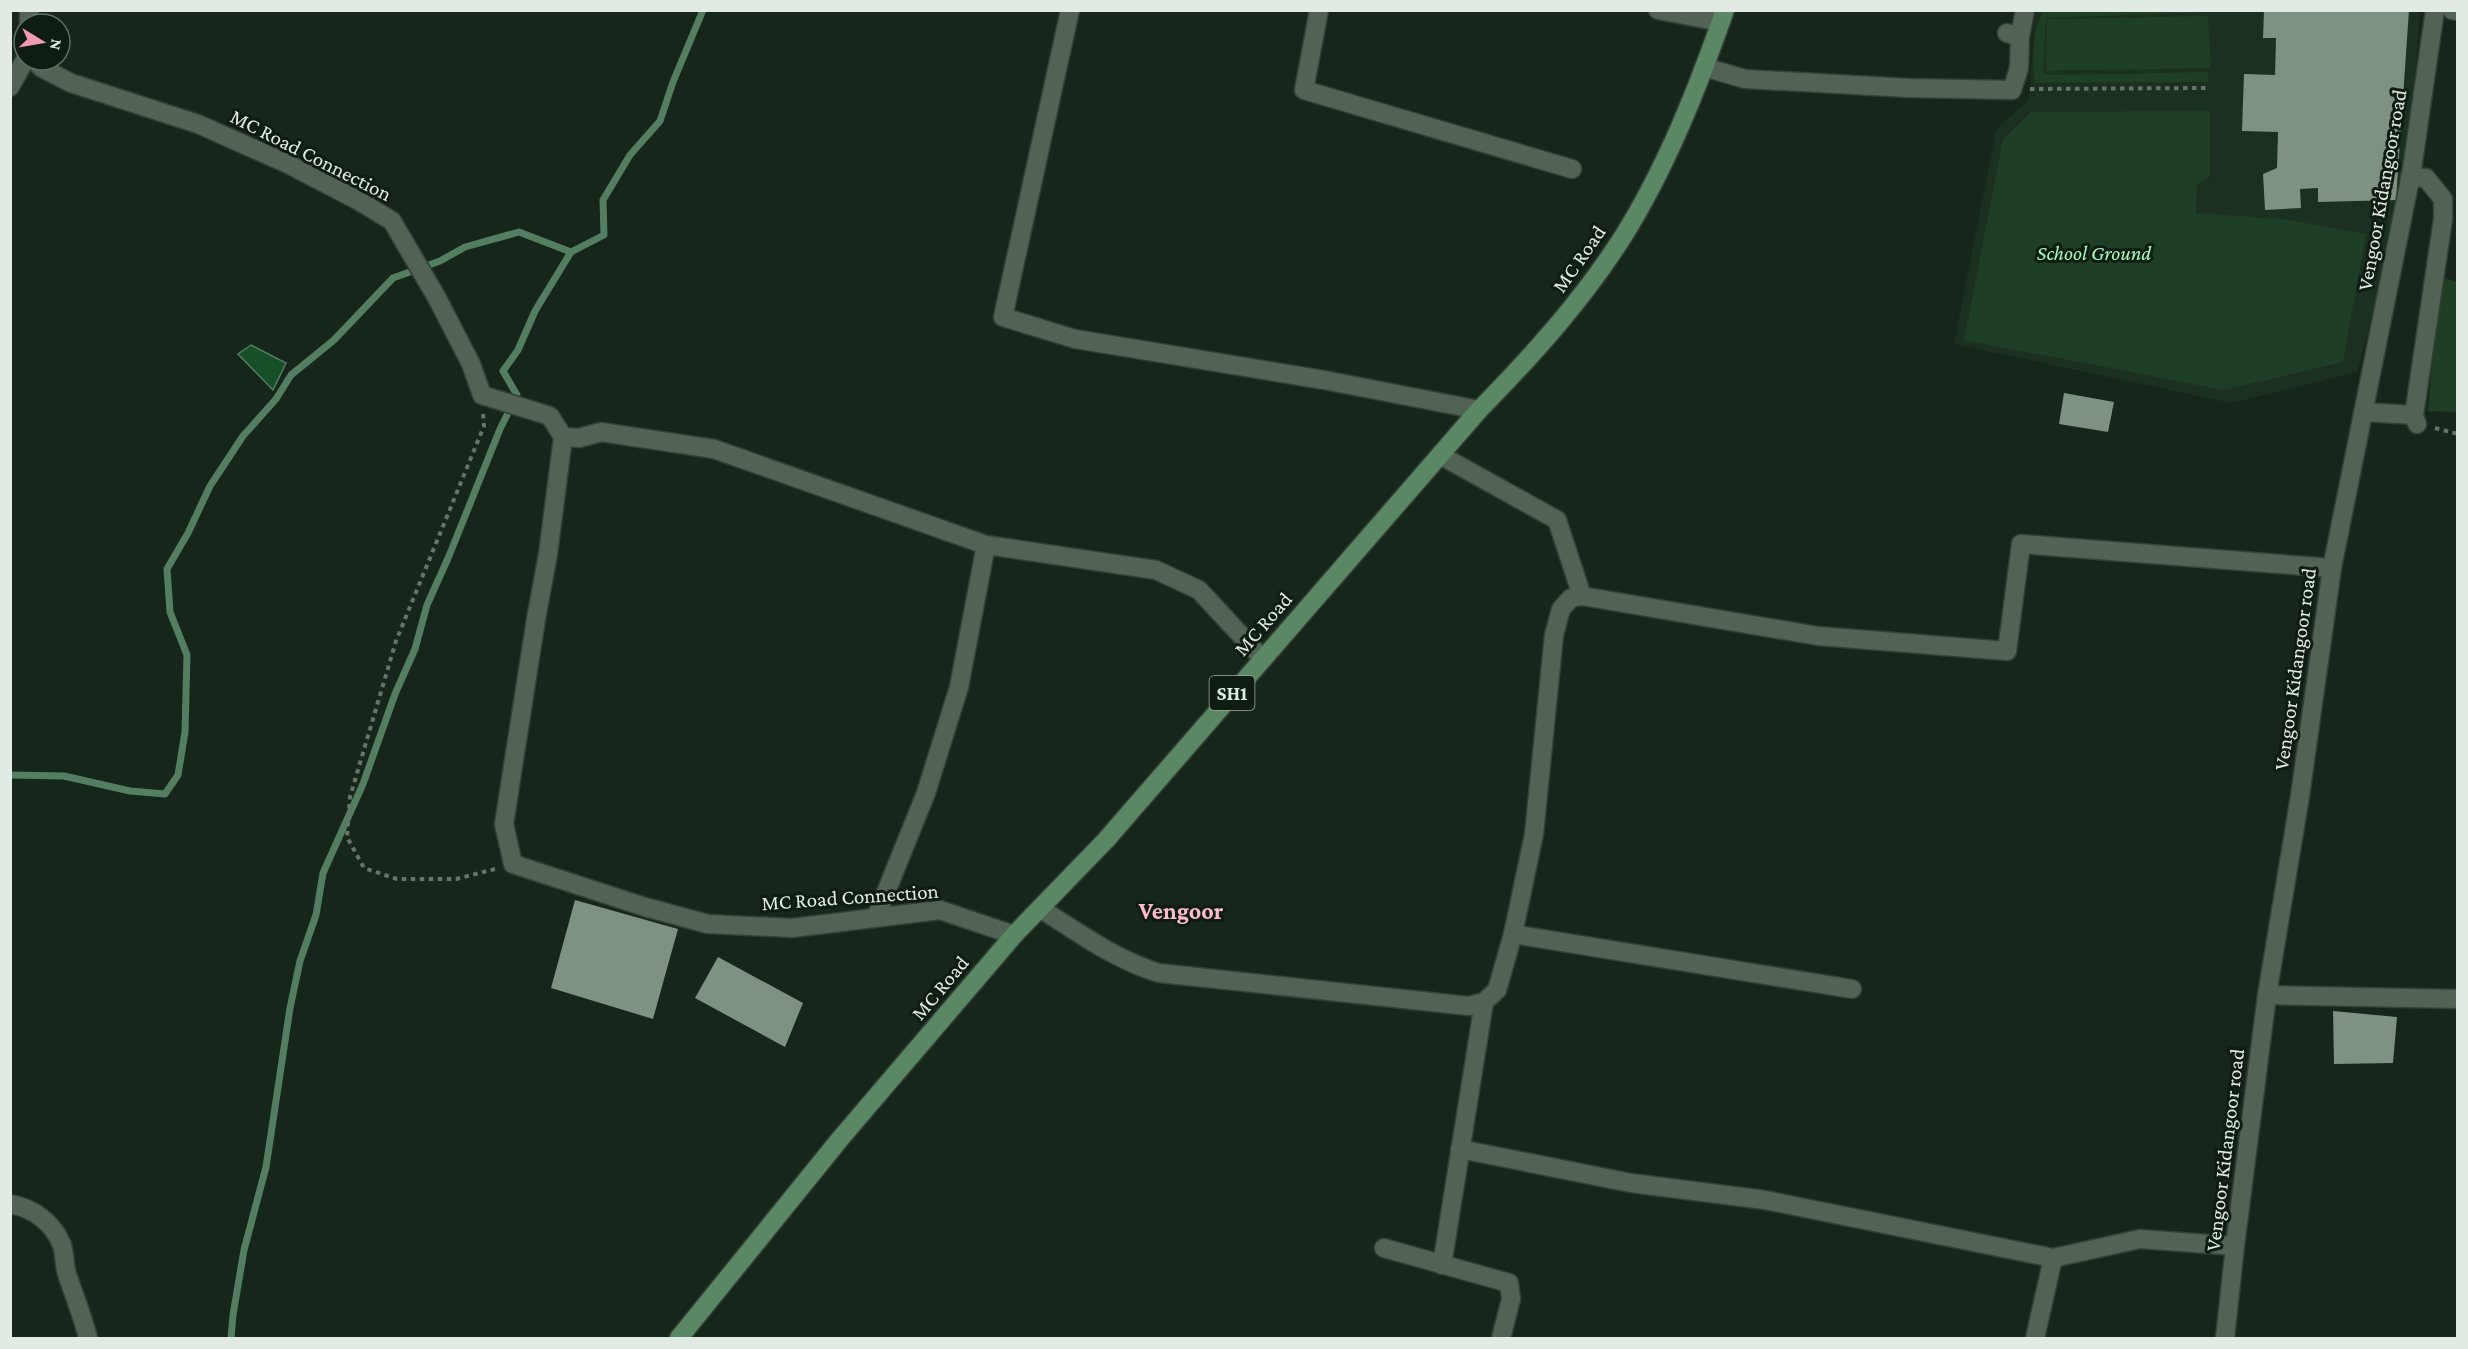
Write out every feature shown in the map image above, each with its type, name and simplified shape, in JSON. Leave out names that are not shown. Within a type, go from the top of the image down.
[{"type":"main road","name":"MC Road","points":[[680,1338],[840,1140],[1014,935],[1106,840],[1479,410],[1521,368],[1576,303],[1624,234],[1677,133],[1723,16]]},
{"type":"street","points":[[1070,10],[1003,317],[1076,339],[1324,380],[1479,410]]},
{"type":"street","points":[[1319,10],[1304,90],[1572,169]]},
{"type":"street","points":[[1658,10],[1723,16]]},
{"type":"street","points":[[1704,67],[1745,79],[1887,87],[2012,90],[2019,68],[2014,35],[2025,10]]},
{"type":"street","name":"Vengoor Kidangoor road","points":[[2225,1338],[2267,995],[2301,796],[2332,568],[2410,177],[2435,10]]},
{"type":"street","points":[[2452,10],[2457,12]]},
{"type":"street","points":[[10,87],[18,72]]},
{"type":"street","name":"MC Road Connection","points":[[50,72],[71,83],[198,124],[288,164],[392,220],[437,298],[471,364],[482,395]]},
{"type":"street","points":[[2363,412],[2416,419],[2443,219],[2443,199],[2426,178],[2410,177]]},
{"type":"street","points":[[482,395],[550,416],[563,436],[548,554],[504,824],[513,864]]},
{"type":"street","points":[[563,436],[579,438],[601,432],[714,448],[986,545],[1156,570],[1199,590],[1263,658]]},
{"type":"street","points":[[1440,455],[1557,520],[1582,596]]},
{"type":"street","points":[[1041,909],[1118,957],[1138,967],[1159,973],[1469,1006],[1484,1002],[1497,990],[1513,934],[1534,834],[1554,635],[1561,609],[1571,598],[1582,596],[1818,636],[2007,651],[2021,543],[2332,568]]},
{"type":"street","points":[[876,918],[926,793],[959,687],[986,545]]},
{"type":"street","name":"MC Road Connection","points":[[513,864],[645,907],[708,924],[792,928],[940,910],[1014,935]]},
{"type":"street","points":[[1513,934],[1852,988]]},
{"type":"street","points":[[2267,995],[2457,999]]},
{"type":"street","points":[[1442,1264],[1484,1002]]},
{"type":"street","points":[[1460,1149],[1631,1183],[1765,1200],[2053,1258],[2140,1239],[2235,1246]]},
{"type":"street","points":[[10,1204],[19,1205],[50,1222],[62,1246],[67,1276],[75,1294],[88,1338]]},
{"type":"street","points":[[1384,1248],[1509,1283],[1511,1299],[1501,1338]]},
{"type":"street","points":[[2035,1338],[2053,1258]]},
{"type":"path","points":[[2025,89],[2210,88]]},
{"type":"path","points":[[482,395],[484,426],[396,641],[350,797],[347,837],[364,868],[397,879],[456,879],[513,864]]},
{"type":"shaded area","points":[[2035,11],[2420,11],[2412,120],[2401,215],[2357,372],[2231,403],[1954,344],[1996,130],[2029,99]]},
{"type":"shaded area","points":[[251,345],[286,363],[273,390],[238,354]]},
{"type":"green space","points":[[2044,11],[2208,11],[2046,18],[2043,72],[2049,75],[2208,72],[2208,82],[2035,83],[2036,35],[2040,17]]},
{"type":"green space","points":[[2208,16],[2211,68],[2046,71],[2047,19]]},
{"type":"green space","name":"School Ground","points":[[2210,111],[2210,176],[2197,185],[2196,213],[2283,219],[2366,234],[2343,362],[2224,390],[1964,340],[2003,139],[2031,112]]},
{"type":"green space","points":[[2443,278],[2457,282],[2457,412],[2428,411],[2435,328]]},
{"type":"building","points":[[2264,10],[2409,10],[2396,200],[2318,202],[2318,188],[2300,189],[2301,208],[2265,210],[2263,174],[2277,168],[2278,132],[2242,131],[2244,74],[2275,75],[2276,38],[2263,38]]},
{"type":"building","points":[[2064,393],[2114,402],[2108,432],[2059,424]]},
{"type":"building","points":[[575,900],[678,929],[653,1019],[551,988]]},
{"type":"building","points":[[718,957],[803,1003],[785,1047],[695,998]]},
{"type":"building","points":[[2333,1011],[2397,1017],[2393,1063],[2334,1064]]},
{"type":"waterway","points":[[10,775],[64,776],[130,791],[165,794],[178,775],[185,732],[187,655],[170,612],[167,569],[188,533],[210,486],[243,436],[276,399],[291,375],[334,340],[393,278],[440,261],[465,247],[519,232],[571,252],[604,235],[603,200],[630,155],[660,121],[673,82],[703,10]]},
{"type":"waterway","points":[[231,1338],[244,1250],[266,1167],[290,1008],[300,961],[316,915],[323,873],[363,784],[395,694],[415,649],[427,605],[500,429],[517,395],[503,371],[518,350],[535,311],[571,252]]},
{"type":"district","name":"Vengoor","points":[[1181,911]]}]
